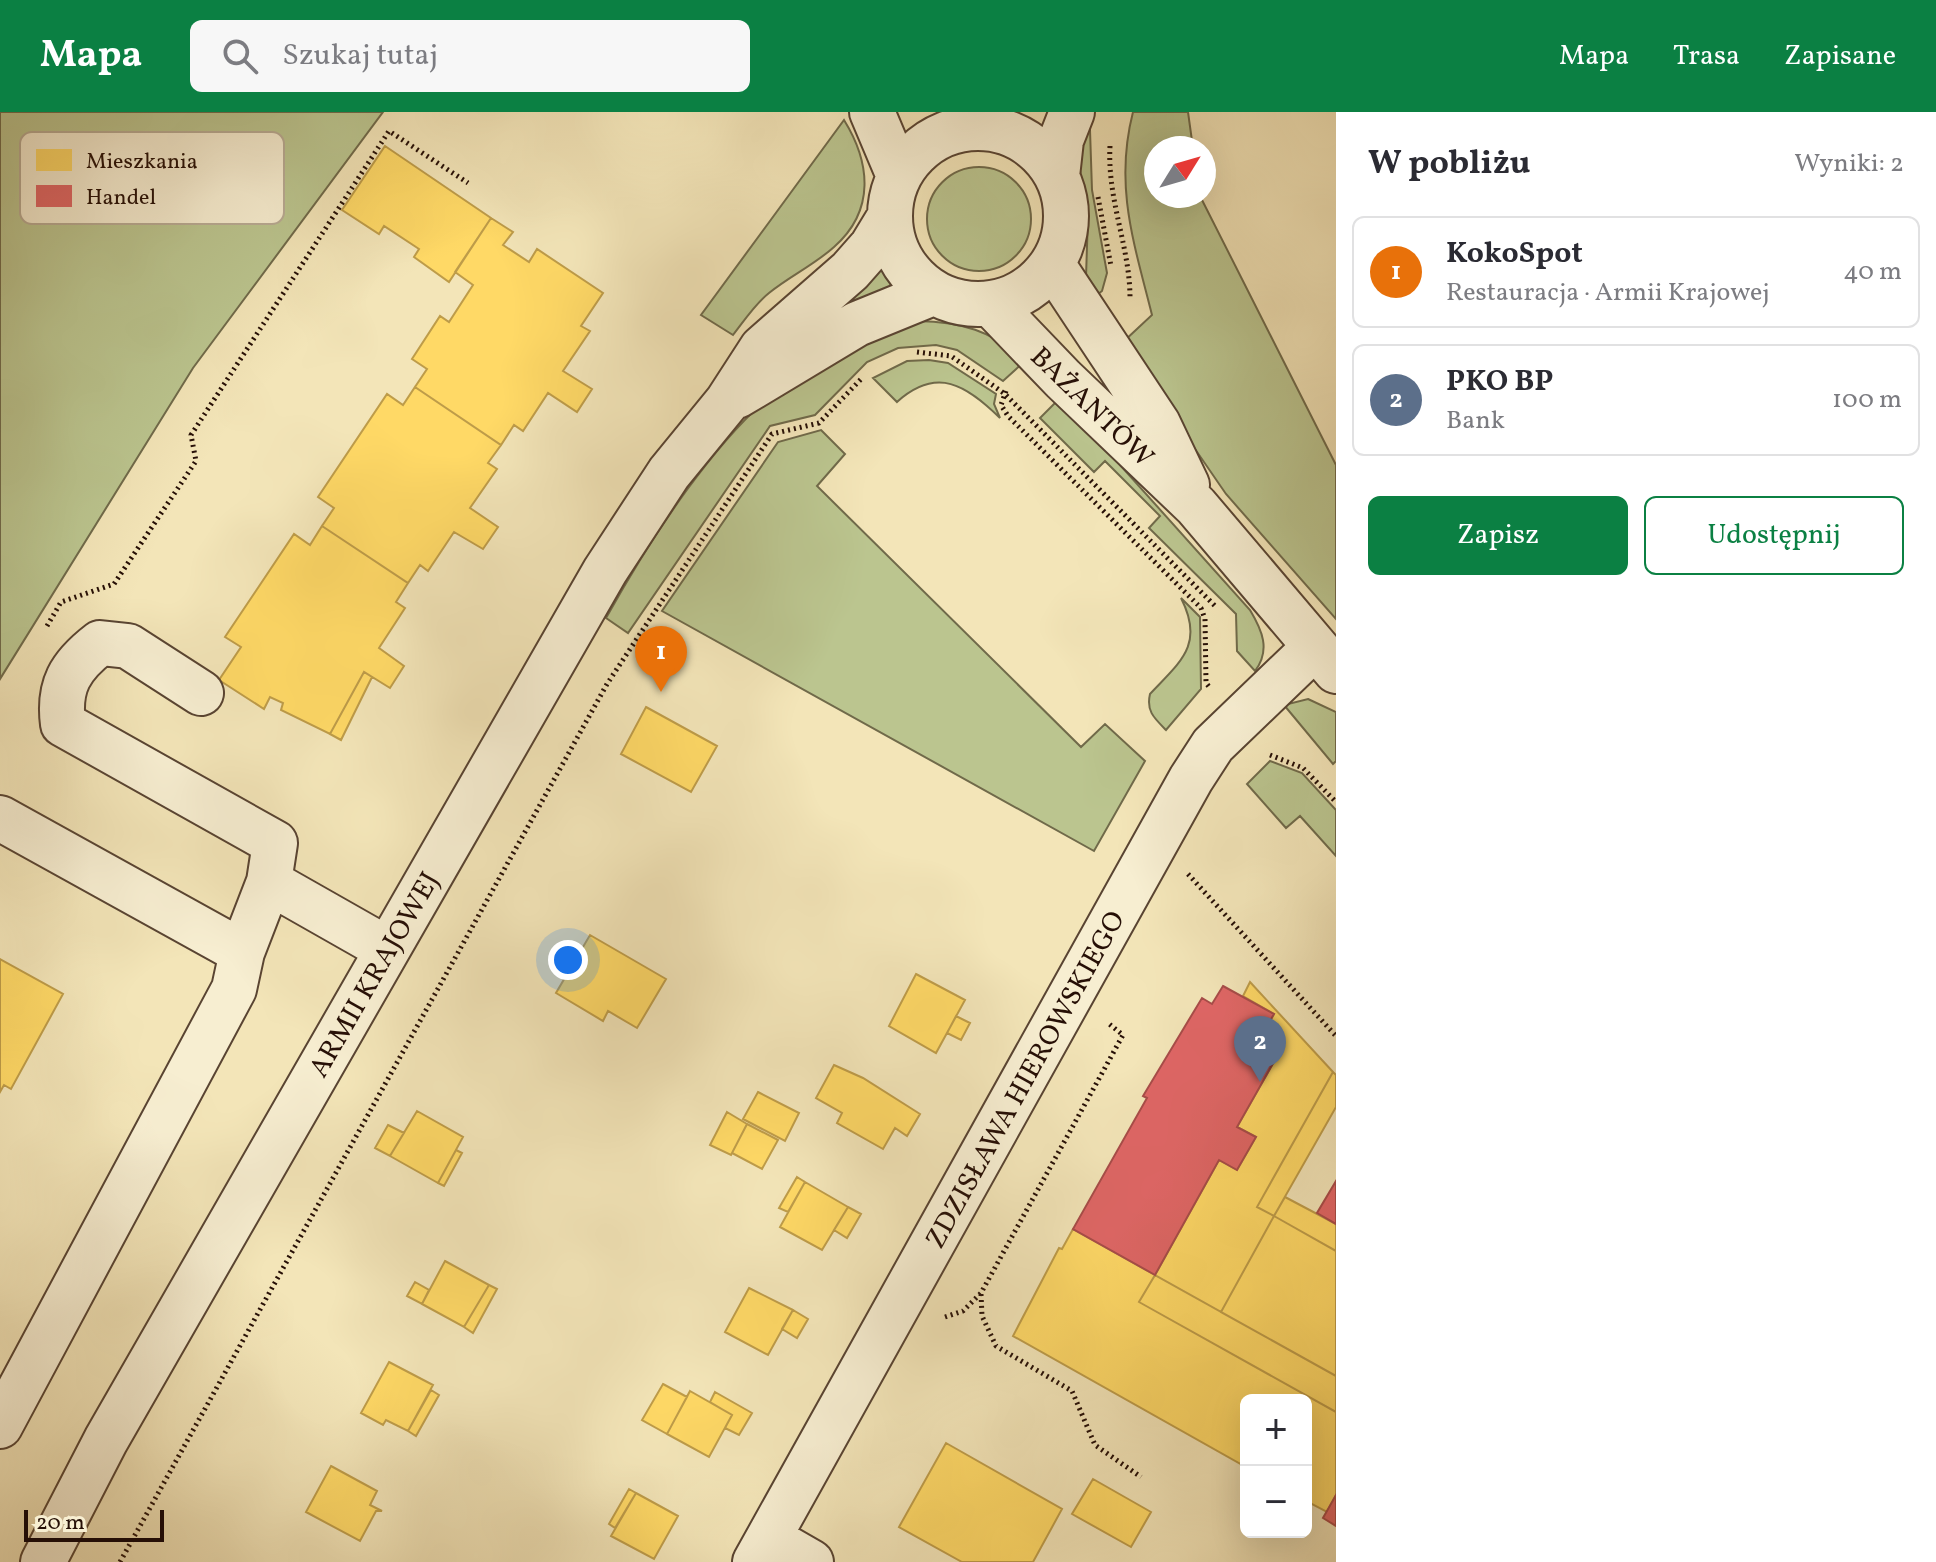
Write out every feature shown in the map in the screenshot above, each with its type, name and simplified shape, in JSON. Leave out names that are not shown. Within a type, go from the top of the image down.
[{"type":"street","points":[[872,112],[899,176]]},
{"type":"street","points":[[1072,112],[1061,140],[1077,179],[1067,211],[1066,230],[1052,264],[1036,283],[1015,297],[991,304],[961,304],[933,293],[901,261],[892,241],[889,218],[899,176],[926,143],[978,120],[1016,136],[1077,179]]},
{"type":"street","name":"ARMII KRAJOWEJ","points":[[43,1562],[106,1440],[605,571],[669,473],[727,402],[762,348],[850,271],[872,246],[889,218]]},
{"type":"street","name":"BAŻANTÓW","points":[[1052,264],[1158,424],[1196,506]]},
{"type":"street","name":"ARMII KRAJOWEJ","points":[[727,402],[848,329],[933,293]]},
{"type":"street","name":"BAŻANTÓW","points":[[991,304],[1063,379],[1196,506],[1325,659]]},
{"type":"street","points":[[0,1426],[234,989],[242,952],[269,882],[275,843],[63,724],[60,699],[79,659],[100,643],[128,646],[201,693]]},
{"type":"street","name":"ZDZISŁAWA HIEROWSKIEGO","points":[[811,1562],[762,1550],[1191,779],[1213,745],[1325,659]]},
{"type":"street","points":[[0,818],[242,952]]},
{"type":"street","points":[[269,882],[387,949]]},
{"type":"path","points":[[79,659],[42,633],[61,602],[114,584],[196,461],[191,435],[389,131],[468,183]]},
{"type":"path","points":[[1111,132],[1111,191],[1130,280],[1130,309]]},
{"type":"path","points":[[1077,179],[1112,271]]},
{"type":"path","points":[[904,352],[951,356],[1005,394],[1215,606]]},
{"type":"path","points":[[120,1562],[607,684],[772,434],[819,423],[867,373]]},
{"type":"path","points":[[1005,394],[1001,405],[1008,416],[1201,608],[1205,619],[1206,683]]},
{"type":"path","points":[[1267,754],[1303,768],[1336,802]]},
{"type":"path","points":[[1183,869],[1336,1036]]},
{"type":"path","points":[[937,1320],[963,1311],[981,1293],[1123,1035],[1097,1014]]},
{"type":"path","points":[[981,1293],[982,1316],[996,1346],[1072,1391],[1095,1445],[1141,1477]]},
{"type":"green space","points":[[0,112],[383,112],[193,368],[0,679]]},
{"type":"green space","points":[[1133,112],[1188,112],[1191,136],[1144,136],[1144,208],[1206,208],[1336,465],[1336,619],[1226,494],[1122,343],[1152,315],[1129,214],[1125,165]]},
{"type":"green space","points":[[844,120],[853,136],[863,169],[862,202],[857,217],[848,233],[834,247],[764,297],[733,335],[701,315]]},
{"type":"green space","points":[[1083,124],[1090,130],[1092,190],[1107,273],[1102,291],[1093,298],[1086,277],[1088,215],[1077,154]]},
{"type":"green space","points":[[979,167],[999,171],[1016,182],[1027,199],[1031,219],[1027,239],[1016,256],[999,267],[979,271],[959,267],[942,256],[931,239],[927,219],[931,199],[942,182],[959,171]]},
{"type":"green space","points":[[880,266],[894,290],[823,314]]},
{"type":"green space","points":[[917,321],[948,323],[975,330],[1013,350],[1025,361],[1003,381],[957,350],[936,345],[898,348],[867,362],[815,415],[770,426],[628,633],[606,618],[687,490],[736,429],[763,403],[789,381],[819,363]]},
{"type":"green space","points":[[907,361],[948,363],[996,394],[994,404],[1000,418],[975,397],[951,384],[925,385],[897,402],[873,378]]},
{"type":"green space","points":[[1060,398],[1250,610],[1264,648],[1255,671],[1237,651],[1236,614],[1149,528],[1160,516],[1105,461],[1094,472],[1040,418]]},
{"type":"green space","points":[[821,430],[845,454],[817,486],[1081,747],[1105,724],[1145,761],[1094,851],[662,611],[778,442]]},
{"type":"green space","points":[[1181,598],[1200,617],[1201,689],[1166,730],[1152,714],[1149,700],[1150,694],[1186,652],[1190,641],[1188,614]]},
{"type":"green space","points":[[1308,699],[1336,712],[1336,761],[1333,764],[1284,705]]},
{"type":"green space","points":[[1270,761],[1302,773],[1336,810],[1336,856],[1300,816],[1286,828],[1247,784]]},
{"type":"building: Mieszkania","points":[[385,146],[491,218],[449,282],[414,257],[419,249],[384,226],[379,234],[342,210]]},
{"type":"building: Mieszkania","points":[[491,218],[513,232],[503,245],[529,262],[537,249],[603,293],[581,326],[590,331],[563,371],[592,389],[577,412],[548,393],[523,431],[514,425],[501,445],[415,387],[427,369],[412,359],[440,316],[449,322],[473,285],[455,272]]},
{"type":"building: Mieszkania","points":[[415,387],[501,445],[488,463],[497,469],[470,508],[498,527],[483,549],[454,532],[428,571],[420,565],[408,583],[322,526],[334,508],[318,497],[387,394],[403,405]]},
{"type":"building: Mieszkania","points":[[322,526],[408,583],[396,602],[405,608],[379,648],[404,666],[390,688],[364,672],[330,734],[281,710],[283,703],[270,697],[264,709],[219,680],[241,647],[225,637],[294,534],[310,545]]},
{"type":"building: Mieszkania","points":[[364,672],[372,677],[341,740],[330,734]]},
{"type":"building: Mieszkania","points":[[646,707],[717,746],[691,792],[621,754]]},
{"type":"building: Mieszkania","points":[[590,935],[666,979],[637,1028],[608,1011],[603,1021],[556,993]]},
{"type":"building: Mieszkania","points":[[0,959],[63,994],[11,1089],[4,1085],[0,1092]]},
{"type":"building: Mieszkania","points":[[916,974],[965,1000],[936,1053],[889,1026]]},
{"type":"building: Mieszkania","points":[[1250,982],[1333,1072],[1257,1207],[1274,1216],[1221,1312],[1155,1275],[1219,1160],[1237,1170],[1256,1137],[1237,1127],[1284,1044],[1263,1033],[1274,1014],[1243,996]]},
{"type":"building: Mieszkania","points":[[956,1016],[970,1023],[961,1040],[947,1033]]},
{"type":"building: Mieszkania","points":[[834,1065],[863,1078],[920,1114],[907,1136],[895,1128],[883,1149],[837,1123],[842,1113],[816,1098]]},
{"type":"building: Mieszkania","points":[[1333,1072],[1336,1075],[1336,1107],[1274,1216],[1257,1207]]},
{"type":"building: Mieszkania","points":[[758,1092],[799,1113],[785,1141],[743,1119]]},
{"type":"building: Mieszkania","points":[[417,1111],[463,1137],[438,1183],[390,1156]]},
{"type":"building: Mieszkania","points":[[727,1112],[747,1124],[731,1155],[710,1145]]},
{"type":"building: Mieszkania","points":[[747,1124],[778,1140],[762,1169],[732,1153]]},
{"type":"building: Mieszkania","points":[[388,1125],[404,1133],[390,1156],[375,1148]]},
{"type":"building: Mieszkania","points":[[456,1150],[462,1153],[444,1186],[438,1183]]},
{"type":"building: Mieszkania","points":[[797,1177],[805,1182],[788,1212],[779,1208]]},
{"type":"building: Mieszkania","points":[[805,1182],[848,1207],[822,1250],[780,1227]]},
{"type":"building: Mieszkania","points":[[1285,1197],[1336,1224],[1336,1251],[1274,1216]]},
{"type":"building: Mieszkania","points":[[848,1207],[861,1214],[847,1238],[834,1230]]},
{"type":"building: Mieszkania","points":[[1274,1216],[1336,1251],[1336,1376],[1221,1312]]},
{"type":"building: Mieszkania","points":[[1073,1229],[1155,1275],[1139,1302],[1304,1394],[1240,1394],[1240,1464],[1013,1336],[1059,1248],[1062,1249]]},
{"type":"building: Mieszkania","points":[[445,1261],[489,1285],[464,1327],[422,1304]]},
{"type":"building: Mieszkania","points":[[1155,1275],[1336,1376],[1336,1412],[1312,1399],[1312,1394],[1304,1394],[1139,1302]]},
{"type":"building: Mieszkania","points":[[415,1282],[429,1290],[422,1304],[407,1296]]},
{"type":"building: Mieszkania","points":[[489,1285],[497,1289],[473,1333],[464,1327]]},
{"type":"building: Mieszkania","points":[[749,1288],[793,1310],[768,1355],[725,1332]]},
{"type":"building: Mieszkania","points":[[793,1310],[808,1319],[797,1338],[782,1329]]},
{"type":"building: Mieszkania","points":[[389,1362],[433,1385],[408,1431],[386,1420],[383,1425],[361,1413]]},
{"type":"building: Mieszkania","points":[[663,1384],[687,1397],[667,1434],[642,1420]]},
{"type":"building: Mieszkania","points":[[431,1390],[439,1395],[416,1436],[408,1431]]},
{"type":"building: Mieszkania","points":[[690,1391],[732,1415],[709,1457],[667,1434]]},
{"type":"building: Mieszkania","points":[[715,1392],[752,1413],[739,1435],[725,1428],[732,1415],[710,1402]]},
{"type":"building: Mieszkania","points":[[1312,1399],[1336,1412],[1336,1495],[1327,1512],[1312,1504]]},
{"type":"building: Mieszkania","points":[[946,1443],[1062,1509],[1033,1562],[962,1562],[899,1527]]},
{"type":"building: Mieszkania","points":[[331,1466],[377,1491],[370,1505],[382,1511],[376,1511],[360,1541],[306,1512]]},
{"type":"building: Mieszkania","points":[[1093,1479],[1151,1512],[1131,1547],[1072,1514]]},
{"type":"building: Mieszkania","points":[[629,1489],[636,1493],[615,1528],[609,1524]]},
{"type":"building: Mieszkania","points":[[636,1493],[678,1516],[654,1559],[611,1536]]},
{"type":"building: Handel","points":[[1223,986],[1274,1014],[1263,1033],[1284,1044],[1237,1127],[1256,1137],[1237,1170],[1219,1160],[1155,1275],[1073,1229],[1147,1098],[1143,1096],[1202,998],[1212,1004]]},
{"type":"building: Handel","points":[[1336,1181],[1336,1224],[1317,1213]]},
{"type":"building: Handel","points":[[1336,1495],[1336,1526],[1323,1518]]},
{"type":"place","name":"KokoSpot","points":[[661,692]]},
{"type":"place","name":"PKO BP","points":[[1260,1082]]}]
